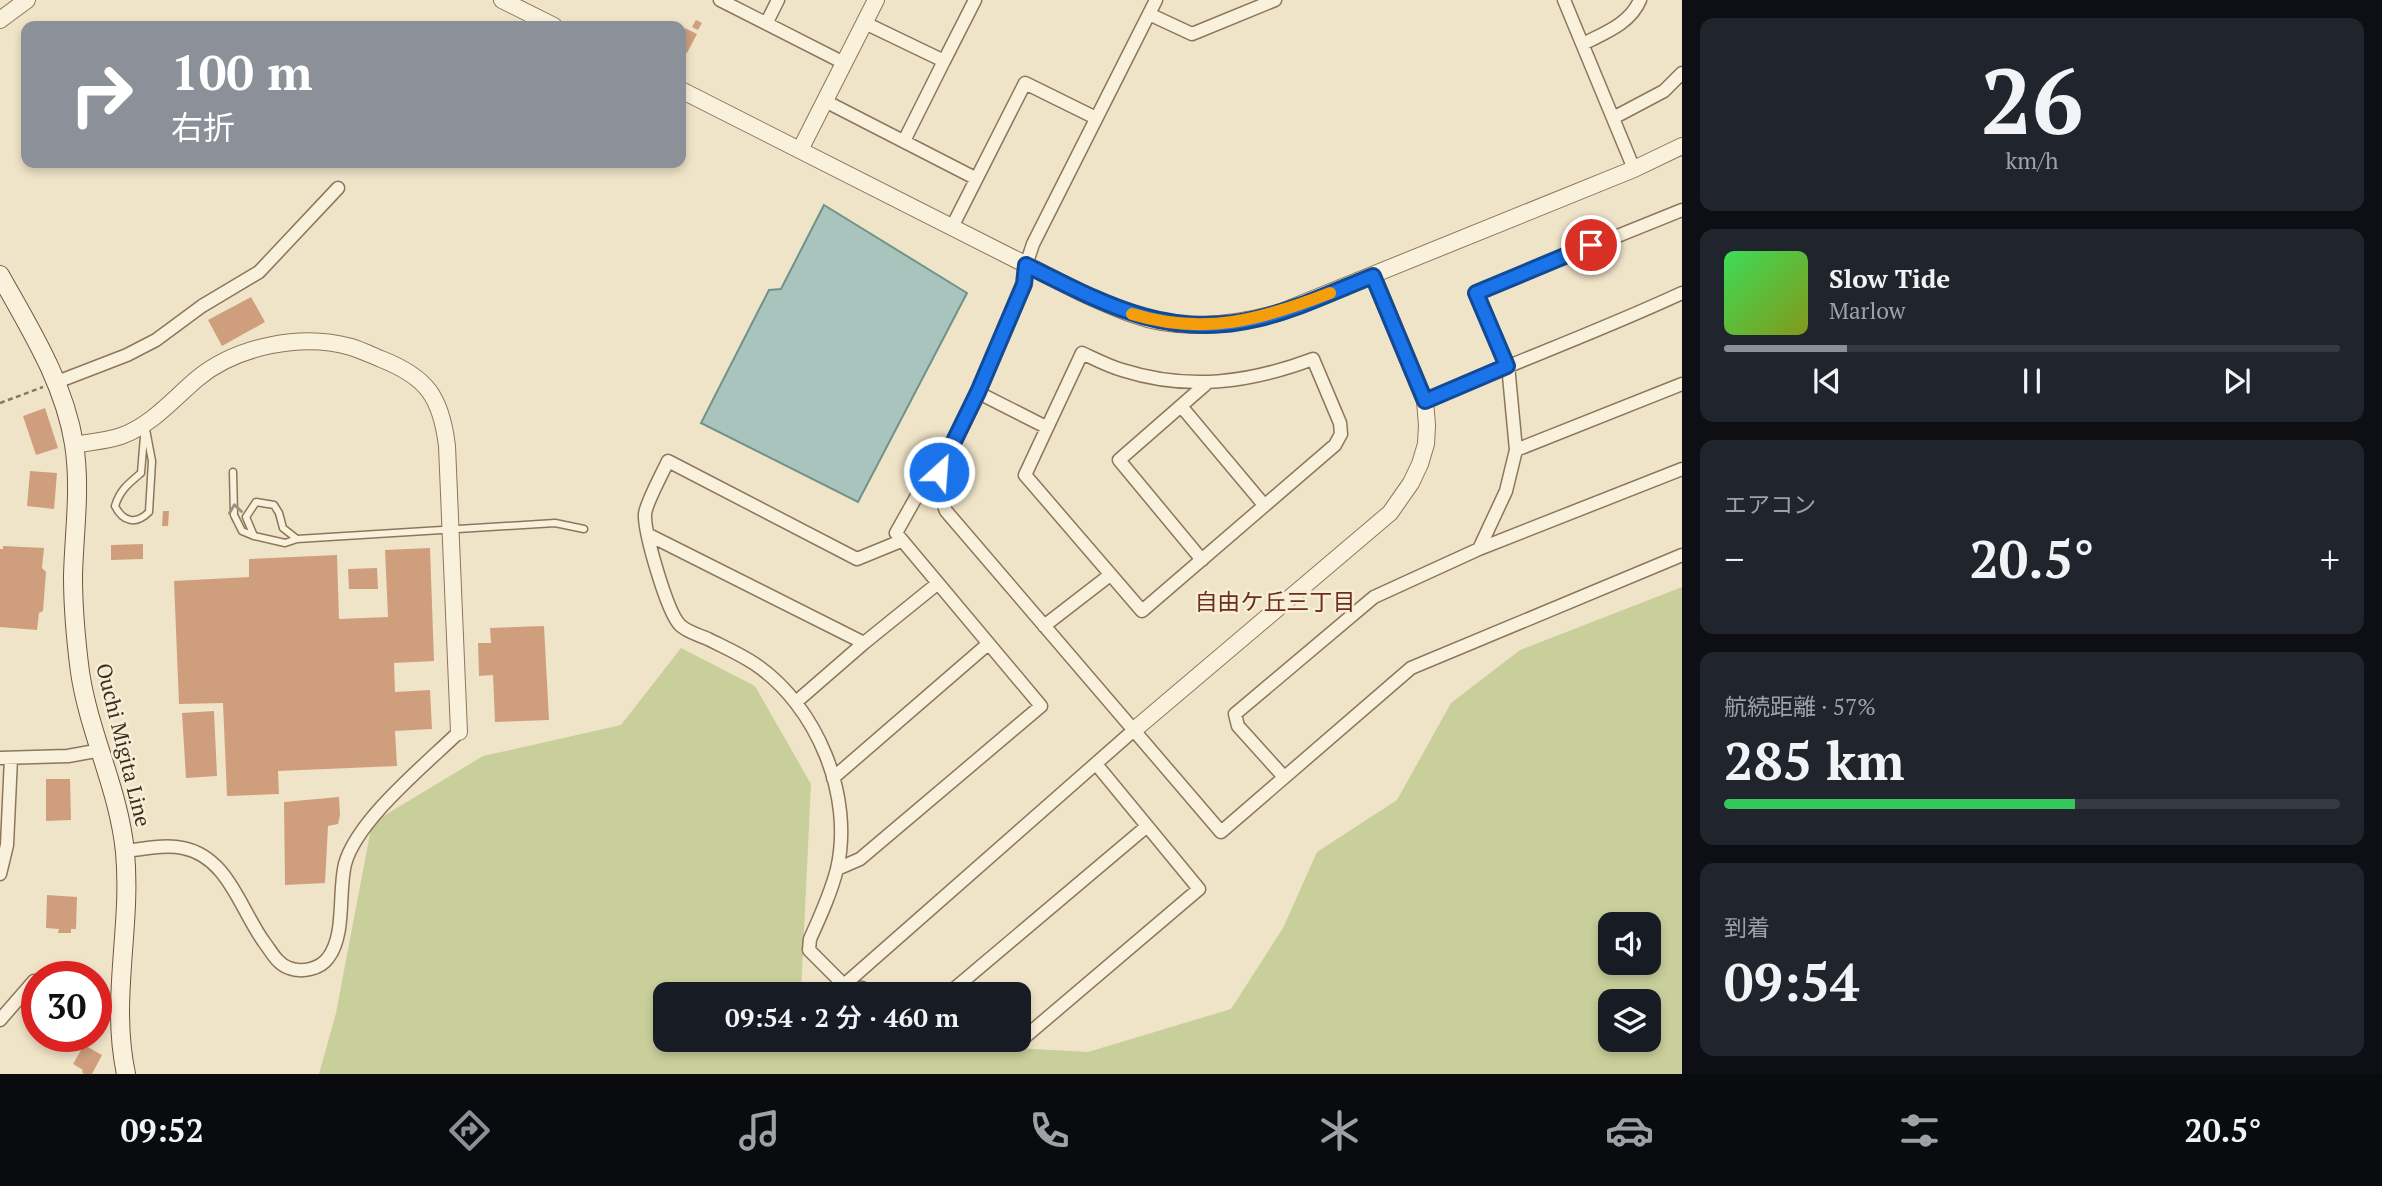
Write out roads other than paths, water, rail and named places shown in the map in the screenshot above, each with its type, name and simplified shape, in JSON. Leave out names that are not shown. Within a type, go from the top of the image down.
[{"type":"main road","name":"Ouchi Migita Line","points":[[0,275],[57,382],[74,445],[78,484],[73,577],[81,673],[117,805],[125,851],[127,892],[118,1022],[126,1074]]},
{"type":"street","points":[[0,20],[27,0]]},
{"type":"street","points":[[502,0],[544,21]]},
{"type":"street","points":[[720,0],[844,63]]},
{"type":"street","points":[[767,22],[778,0]]},
{"type":"street","points":[[800,150],[876,0]]},
{"type":"street","points":[[904,141],[975,0]]},
{"type":"street","points":[[1156,0],[1033,244],[1026,265],[1024,284],[978,392],[939,472],[937,488],[946,511],[1221,832],[1411,668],[1682,555]]},
{"type":"street","points":[[1149,14],[1192,34],[1275,0]]},
{"type":"street","points":[[1564,0],[1633,169]]},
{"type":"street","points":[[1583,44],[1618,26],[1636,10],[1640,0]]},
{"type":"street","points":[[864,23],[944,61]]},
{"type":"street","points":[[1613,118],[1664,91],[1682,73]]},
{"type":"street","points":[[952,227],[1025,83],[1096,118]]},
{"type":"street","points":[[686,93],[1082,293],[1134,315],[1194,326],[1256,319],[1281,312],[1633,169],[1682,146]]},
{"type":"street","points":[[825,101],[975,178]]},
{"type":"street","points":[[57,382],[127,355],[156,340],[202,306],[259,272],[338,188]]},
{"type":"street","points":[[1479,549],[1506,491],[1516,450],[1507,366],[1476,293],[1682,210]]},
{"type":"street","points":[[847,982],[1134,730],[1390,513],[1411,483],[1420,464],[1426,444],[1427,425],[1425,401],[1373,276]]},
{"type":"street","points":[[1425,401],[1616,324],[1682,293]]},
{"type":"street","points":[[74,445],[121,436],[145,424],[200,376],[231,359],[248,352],[299,342],[350,347],[411,373],[429,389],[440,405],[444,422],[459,732],[366,824],[352,846],[341,885],[340,917],[335,946],[329,958],[321,965],[308,969],[288,968],[277,960],[226,878],[215,863],[201,853],[182,848],[160,847],[125,851]]},
{"type":"street","points":[[1082,353],[1121,370],[1172,381],[1206,384],[1268,375],[1313,359],[1340,422],[1341,434],[1335,445],[1142,611],[1025,475],[1046,427],[1082,353]]},
{"type":"street","points":[[1202,560],[1119,460],[1206,384]]},
{"type":"street","points":[[1516,450],[1682,384]]},
{"type":"street","points":[[978,392],[1046,427]]},
{"type":"street","points":[[1181,406],[1264,505]]},
{"type":"street","points":[[841,982],[810,950],[810,939],[837,869],[840,810],[833,778],[821,744],[796,702],[773,678],[754,663],[679,624],[663,590],[645,513],[668,461],[857,559],[901,541]]},
{"type":"street","points":[[1284,776],[1238,726],[1235,714],[1374,597],[1479,549],[1682,469]]},
{"type":"street","points":[[837,869],[860,859],[1041,706],[895,533],[919,492],[937,488]]},
{"type":"street","points":[[649,535],[864,643]]},
{"type":"street","points":[[1044,626],[1110,575]]},
{"type":"street","points":[[796,702],[937,584]]},
{"type":"street","points":[[833,778],[988,644]]},
{"type":"street","points":[[0,874],[7,845],[6,758],[68,756],[101,751]]},
{"type":"street","points":[[1031,1032],[1199,889],[1096,764]]},
{"type":"street","points":[[962,982],[1146,827]]},
{"type":"street","points":[[0,1020],[21,996]]},
{"type":"lane","points":[[145,424],[152,461],[149,512],[142,519],[131,522],[120,516],[115,506],[118,494],[124,486],[141,473],[145,424]]},
{"type":"lane","points":[[233,471],[234,515],[243,531],[285,543],[297,538],[555,523],[584,529]]},
{"type":"lane","points":[[254,536],[246,517],[256,502],[265,502],[274,505],[283,528],[297,538]]},
{"type":"water","points":[[824,205],[967,293],[858,502],[701,423],[769,290],[781,289]]},
{"type":"district","name":"自由ケ丘三丁目","points":[[1275,602]]}]
